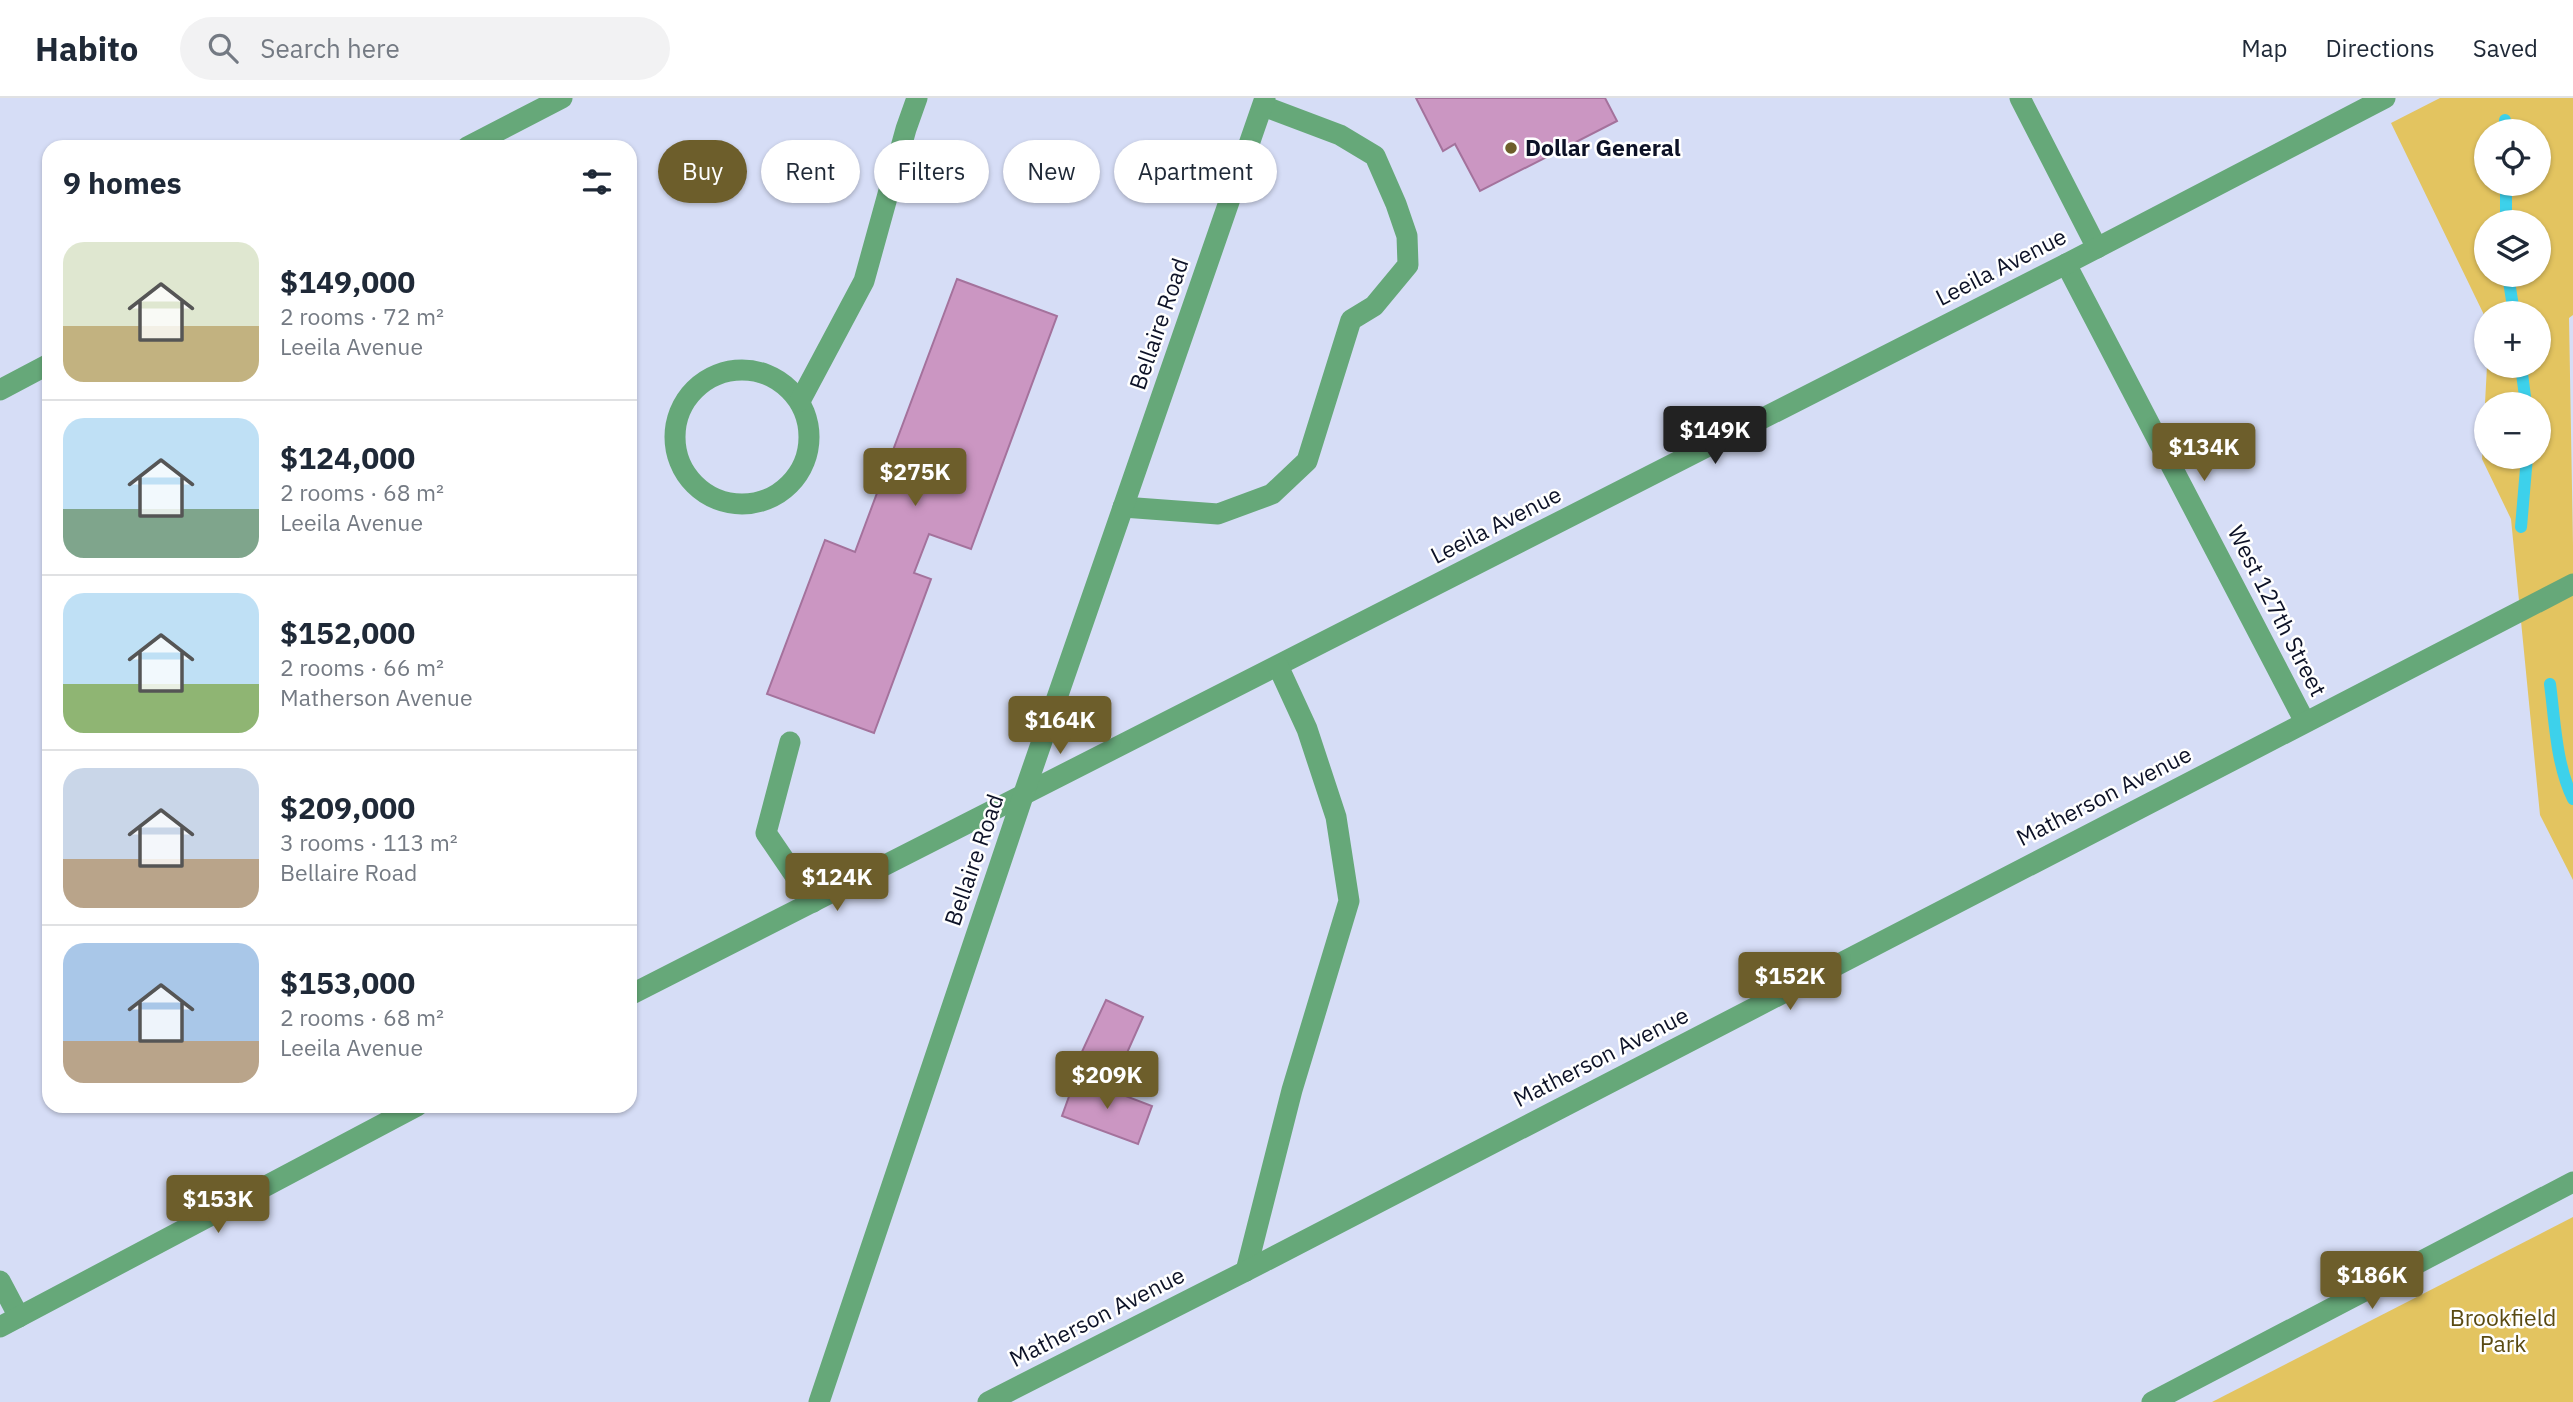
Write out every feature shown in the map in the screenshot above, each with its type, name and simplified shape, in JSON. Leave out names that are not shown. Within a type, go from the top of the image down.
[{"type":"street","points":[[481,140],[562,98]]},
{"type":"street","points":[[800,401],[864,281],[906,129],[918,98]]},
{"type":"street","points":[[2020,98],[2097,247]]},
{"type":"street","name":"Leeila Avenue","points":[[637,991],[2066,264],[2385,98]]},
{"type":"street","points":[[1123,507],[1218,514],[1272,495],[1307,461],[1351,320],[1374,306],[1408,265],[1408,236],[1375,156],[1340,135],[1264,102]]},
{"type":"street","name":"Bellaire Road","points":[[820,1402],[1024,793],[1264,102]]},
{"type":"street","name":"West 127th Street","points":[[2066,264],[2305,722]]},
{"type":"street","points":[[0,390],[42,368]]},
{"type":"street","points":[[747,369],[768,374],[787,385],[800,401],[809,423],[810,446],[802,468],[788,486],[769,499],[747,504],[724,502],[703,493],[687,477],[677,456],[674,435],[678,413],[689,394],[705,379],[725,371],[747,369]]},
{"type":"street","name":"Matherson Avenue","points":[[988,1402],[2573,584]]},
{"type":"street","points":[[1246,1271],[1292,1090],[1349,901],[1336,817],[1307,729],[1278,666]]},
{"type":"street","points":[[790,742],[766,832],[813,902]]},
{"type":"street","points":[[0,1327],[404,1113]]},
{"type":"street","points":[[2152,1402],[2573,1182]]},
{"type":"street","points":[[0,1281],[19,1317]]},
{"type":"green space","points":[[2440,98],[2573,98],[2573,315],[2569,318],[2573,545],[2573,880],[2540,815],[2511,519],[2487,469],[2551,469],[2551,392],[2486,392],[2486,378],[2551,378],[2551,301],[2477,301],[2391,123]]},
{"type":"green space","name":"Brookfield Park","points":[[2573,1217],[2573,1402],[2212,1402]]},
{"type":"building","name":"Dollar General","points":[[1416,98],[1605,98],[1617,121],[1480,191],[1455,144],[1443,151]]},
{"type":"building","points":[[957,279],[1057,316],[971,549],[929,534],[914,573],[931,579],[874,733],[767,694],[825,540],[855,552]]},
{"type":"building","points":[[1106,1000],[1143,1017],[1118,1073],[1080,1056]]},
{"type":"building","points":[[1076,1077],[1152,1106],[1138,1144],[1062,1116]]},
{"type":"waterway","points":[[2506,196],[2506,210]]},
{"type":"waterway","points":[[2510,287],[2512,301]]},
{"type":"waterway","points":[[2523,378],[2524,392]]},
{"type":"waterway","points":[[2521,527],[2526,469]]},
{"type":"waterway","points":[[2550,684],[2560,757],[2573,799]]},
{"type":"place","name":"Dollar General","points":[[1511,148]]}]
